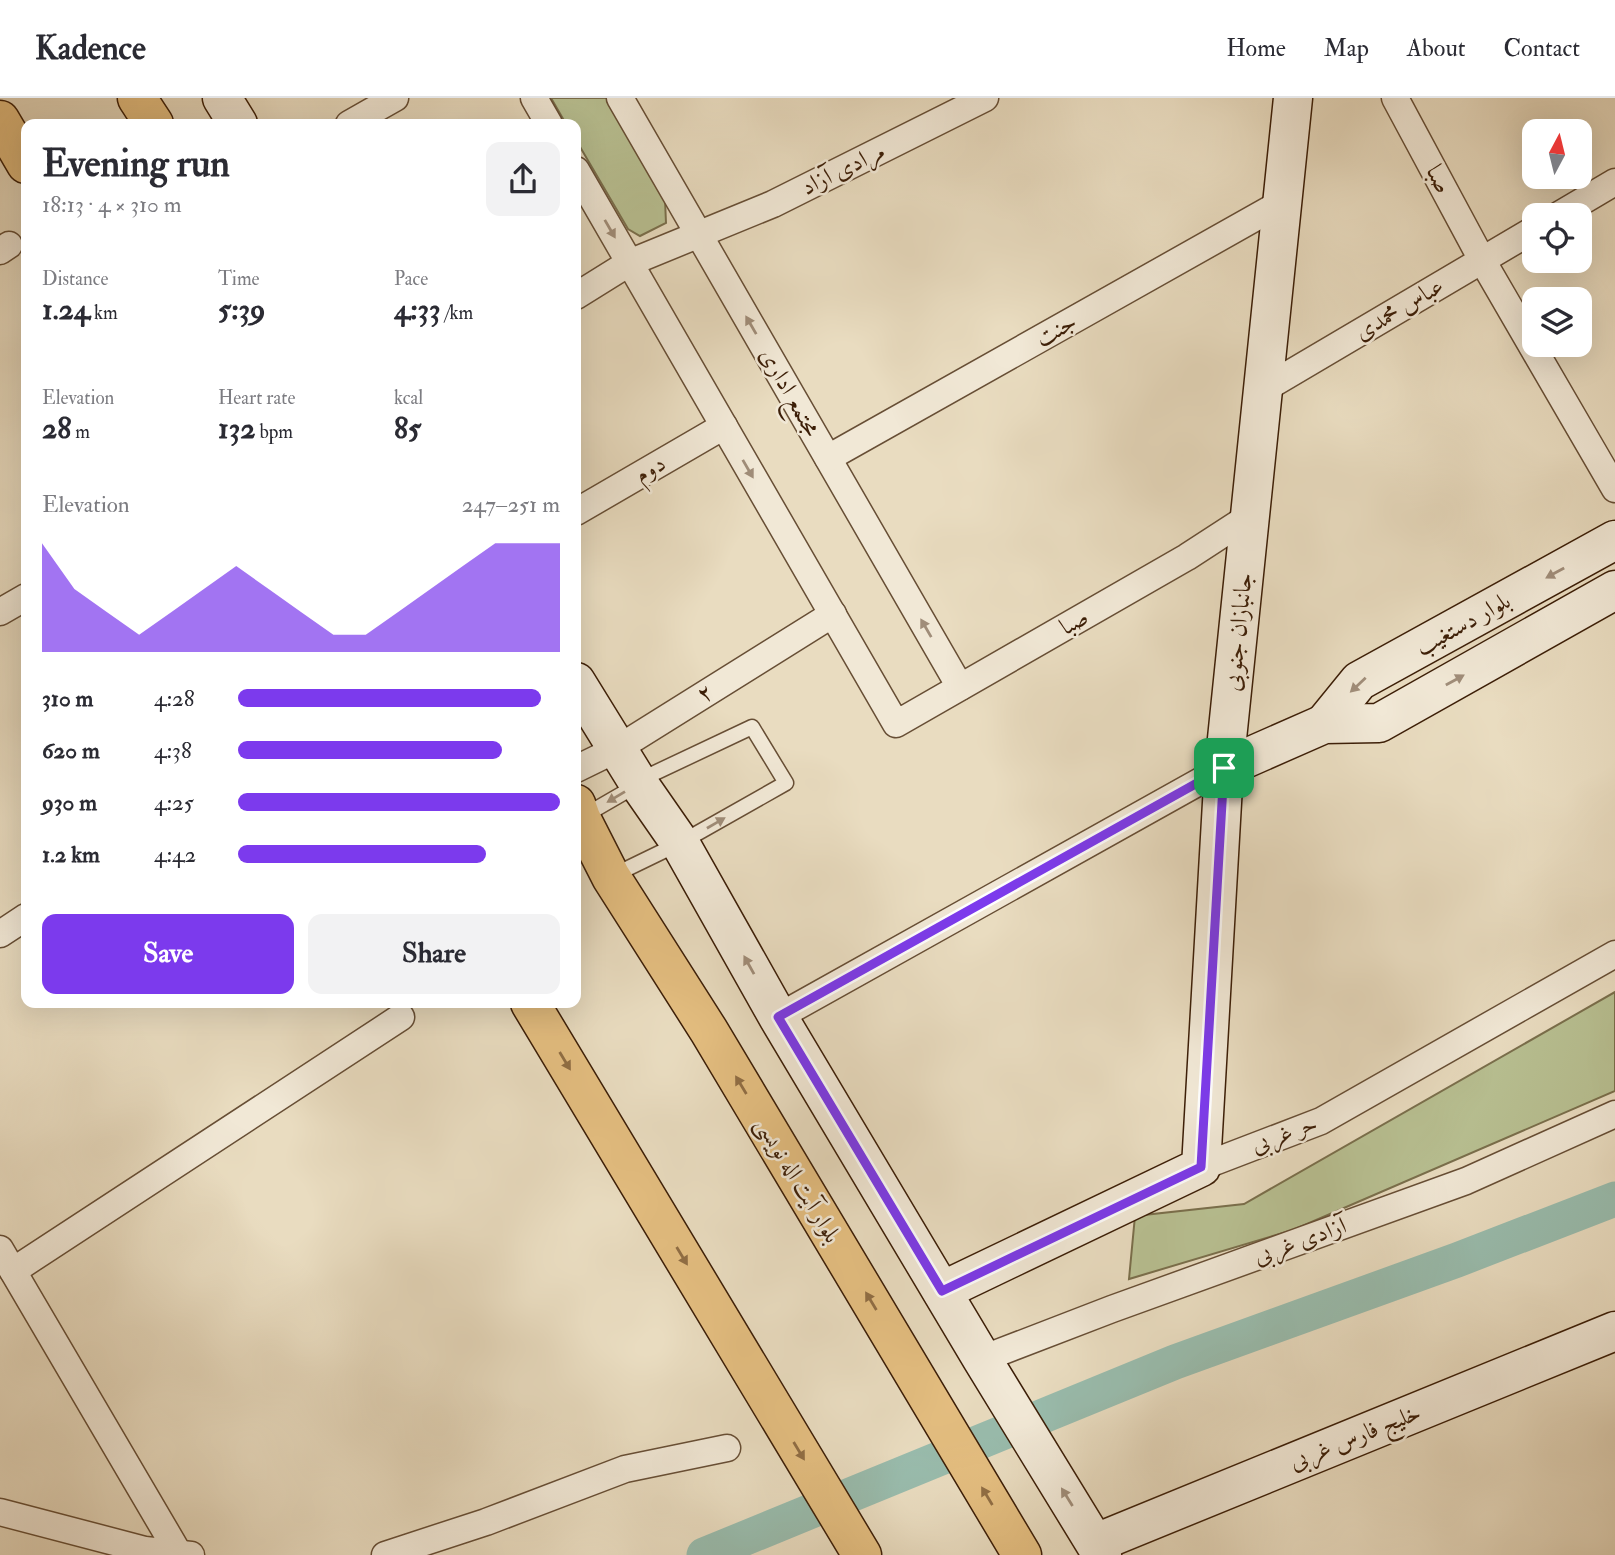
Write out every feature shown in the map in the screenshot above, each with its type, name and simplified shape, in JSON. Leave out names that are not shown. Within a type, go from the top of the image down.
[{"type":"main road","points":[[137,98],[151,119]]},
{"type":"main road","points":[[0,120],[21,155]]},
{"type":"main road","name":"بلوار آیت اله نویسی","points":[[581,817],[611,877],[709,1031],[1022,1555]]},
{"type":"main road","points":[[533,1008],[862,1555]]},
{"type":"street","points":[[222,98],[235,119]]},
{"type":"street","points":[[358,119],[395,98]]},
{"type":"street","points":[[534,98],[546,119]]},
{"type":"street","name":"مرادی آزاد","points":[[581,293],[629,263],[773,204],[985,98]]},
{"type":"street","name":"جانبازان جنوبی","points":[[1201,1167],[1224,768],[1293,98]]},
{"type":"street","name":"صبا","points":[[1395,98],[1482,260],[1615,489]]},
{"type":"street","name":"مجتمع اداری","points":[[625,102],[960,687]]},
{"type":"street","points":[[581,179],[833,614]]},
{"type":"street","points":[[1579,203],[1615,182]]},
{"type":"street","name":"جنت","points":[[828,458],[1283,202]]},
{"type":"street","name":"عباس محمدی","points":[[1264,389],[1522,237]]},
{"type":"street","name":"دوم","points":[[581,509],[724,426]]},
{"type":"street","name":"صبا","points":[[833,614],[896,724],[1187,557],[1250,516]]},
{"type":"street","name":"بلوار دستغیب","points":[[1324,724],[1359,681],[1615,540]]},
{"type":"street","name":"بلوار دستغیب","points":[[1224,768],[1324,724],[1379,723],[1615,590]]},
{"type":"street","points":[[0,612],[21,600]]},
{"type":"street","name":"۲","points":[[581,767],[617,749],[833,614]]},
{"type":"street","points":[[581,690],[639,784],[680,843],[778,1017],[1099,1549]]},
{"type":"street","points":[[778,1017],[1224,768]]},
{"type":"street","points":[[0,934],[21,920]]},
{"type":"street","name":"حر غربی","points":[[942,1291],[1201,1167],[1321,1121],[1615,954]]},
{"type":"street","points":[[185,1554],[6,1260],[401,1017]]},
{"type":"street","name":"آزادی غربی","points":[[982,1359],[1466,1181],[1615,1114]]},
{"type":"street","name":"خلیج فارس غربی","points":[[1099,1549],[1615,1331]]},
{"type":"street","points":[[385,1555],[485,1522],[625,1469],[727,1448]]},
{"type":"street","points":[[0,1512],[145,1550],[185,1554]]},
{"type":"lane","points":[[581,810],[639,784],[644,778],[752,727],[786,783],[680,843],[611,877]]},
{"type":"green space","points":[[551,98],[607,98],[665,200],[666,223],[640,236],[628,229],[581,149],[581,119],[563,119]]},
{"type":"green space","points":[[1615,992],[1615,1091],[1293,1230],[1129,1279],[1135,1216],[1244,1204]]},
{"type":"waterway","points":[[704,1555],[1175,1362],[1457,1260],[1615,1199]]},
{"type":"route","points":[[1224,768],[1201,1167],[942,1291],[778,1017],[1224,768]]}]
